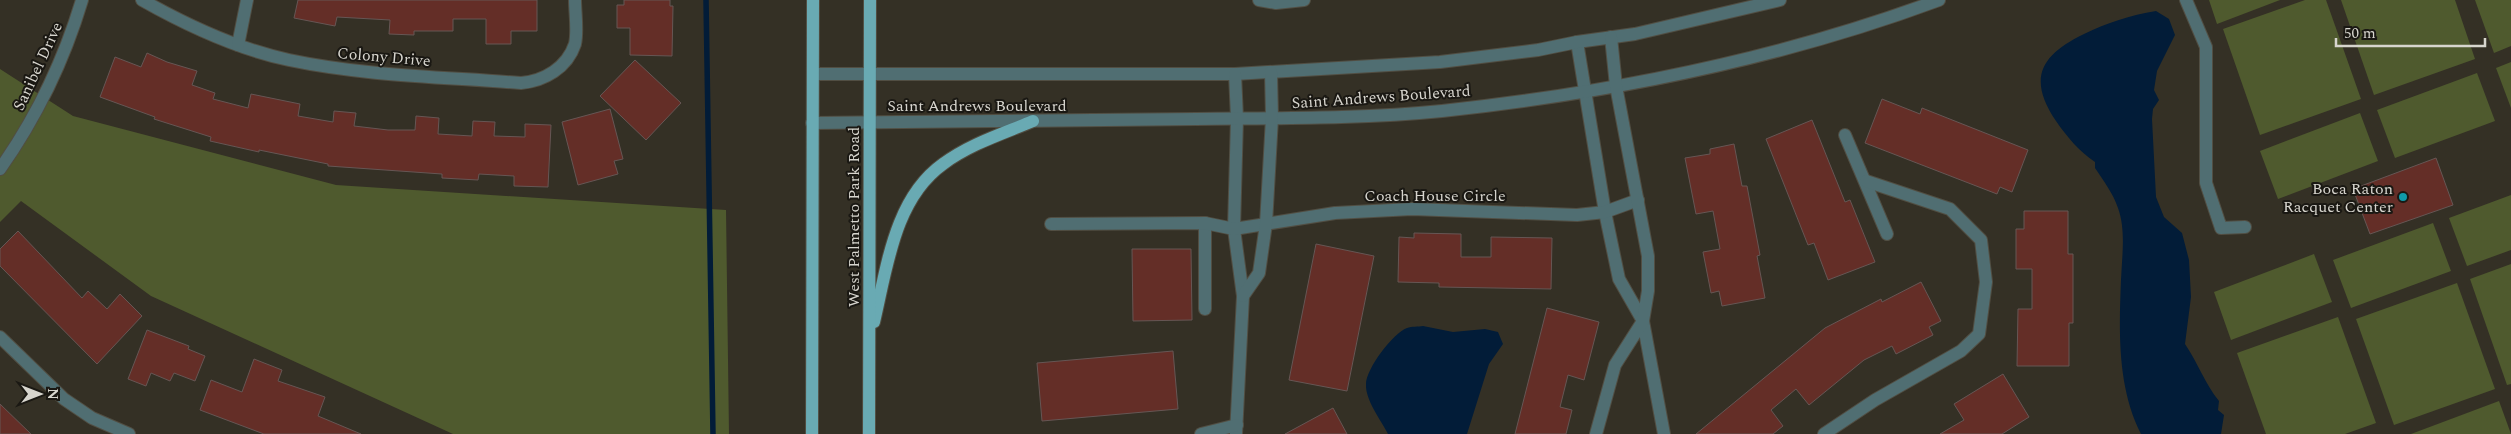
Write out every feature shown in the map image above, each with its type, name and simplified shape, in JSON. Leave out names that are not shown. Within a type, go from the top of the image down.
[{"type":"main road","points":[[812,434],[813,0]]},
{"type":"main road","name":"West Palmetto Park Road","points":[[869,434],[870,0]]},
{"type":"main road","points":[[869,341],[900,222],[920,186],[942,164],[958,154],[978,143],[1033,121]]},
{"type":"street","name":"Sanibel Drive","points":[[0,169],[41,102],[61,59],[82,0]]},
{"type":"street","name":"Colony Drive","points":[[142,0],[185,24],[238,45],[288,60],[341,70],[520,83],[536,82],[561,66],[575,43],[575,0]]},
{"type":"street","points":[[238,45],[247,0]]},
{"type":"street","points":[[1260,0],[1276,2],[1304,0]]},
{"type":"street","name":"Saint Andrews Boulevard","points":[[813,74],[1234,74],[1440,62],[1538,50],[1611,37],[1712,17],[1780,0]]},
{"type":"street","name":"Saint Andrews Boulevard","points":[[812,123],[1342,118],[1441,111],[1539,99],[1616,86],[1780,49],[1828,36],[1939,0]]},
{"type":"street","points":[[2186,0],[2206,48],[2206,183],[2221,228],[2244,227]]},
{"type":"street","points":[[1596,434],[1615,364],[1643,321],[1648,292],[1648,256],[1616,86],[1611,37]]},
{"type":"street","points":[[1576,42],[1586,91],[1605,212],[1619,279],[1643,321],[1664,434]]},
{"type":"street","points":[[1243,296],[1259,273],[1266,224],[1272,118],[1271,72]]},
{"type":"street","points":[[1201,434],[1237,431],[1243,296],[1234,229],[1238,118],[1234,74]]},
{"type":"street","points":[[1845,135],[1887,234]]},
{"type":"street","points":[[1824,434],[1875,400],[1961,351],[1979,334],[1986,282],[1981,240],[1950,209],[1866,182]]},
{"type":"street","name":"Coach House Circle","points":[[1234,229],[1335,213],[1412,209],[1489,210],[1576,215],[1605,212],[1638,200]]},
{"type":"street","points":[[1051,224],[1205,223],[1234,229]]},
{"type":"street","points":[[1205,223],[1205,309]]},
{"type":"street","points":[[0,337],[64,399],[92,418],[129,434]]},
{"type":"green space","points":[[2209,0],[2280,0],[2217,24]]},
{"type":"green space","points":[[2305,0],[2326,0],[2361,99],[2260,135],[2223,29]]},
{"type":"green space","points":[[2341,0],[2455,0],[2475,59],[2374,95]]},
{"type":"green space","points":[[2475,0],[2511,0],[2511,46],[2494,53]]},
{"type":"green space","points":[[2511,62],[2511,108],[2496,68]]},
{"type":"green space","points":[[0,69],[73,116],[336,185],[726,210],[729,434],[453,434],[151,296],[21,201],[0,222]]},
{"type":"green space","points":[[2477,73],[2495,121],[2395,158],[2377,110]]},
{"type":"green space","points":[[2360,113],[2378,161],[2278,199],[2260,151]]},
{"type":"green space","points":[[2511,195],[2511,250],[2467,266],[2449,218]]},
{"type":"green space","points":[[2433,223],[2451,271],[2351,308],[2333,260]]},
{"type":"green space","points":[[2314,254],[2332,302],[2231,340],[2214,292]]},
{"type":"green space","points":[[2511,264],[2511,384],[2507,385],[2470,279]]},
{"type":"green space","points":[[2457,283],[2495,389],[2394,425],[2356,319]]},
{"type":"green space","points":[[2338,317],[2376,423],[2345,434],[2266,434],[2237,353]]},
{"type":"green space","points":[[2499,401],[2511,434],[2411,434]]},
{"type":"water","points":[[2156,11],[2169,19],[2175,35],[2157,71],[2154,90],[2159,100],[2153,109],[2152,119],[2156,197],[2164,217],[2182,233],[2189,260],[2191,297],[2185,344],[2219,401],[2218,410],[2224,415],[2221,434],[2141,434],[2127,397],[2121,358],[2120,319],[2123,243],[2122,225],[2118,208],[2108,187],[2095,168],[2095,162],[2064,133],[2047,106],[2042,92],[2041,80],[2043,69],[2057,50],[2101,26],[2128,17]]},
{"type":"water","points":[[1423,326],[1453,332],[1485,329],[1498,332],[1503,344],[1489,364],[1467,434],[1388,434],[1368,397],[1366,390],[1367,377],[1381,352],[1401,331],[1409,327]]},
{"type":"building","points":[[298,0],[537,0],[537,31],[511,31],[511,44],[486,44],[486,19],[453,19],[453,31],[414,31],[414,35],[389,34],[390,20],[337,17],[335,26],[294,18]]},
{"type":"building","points":[[624,0],[670,0],[670,6],[673,6],[672,56],[630,55],[630,28],[617,28],[617,5],[624,5]]},
{"type":"building","points":[[147,53],[167,62],[197,71],[192,85],[215,93],[213,99],[248,108],[251,94],[300,104],[298,116],[333,122],[334,111],[356,113],[354,126],[388,130],[415,130],[416,116],[439,118],[438,134],[472,136],[473,121],[495,122],[494,136],[525,137],[525,124],[551,125],[548,187],[514,186],[514,176],[479,174],[478,180],[442,178],[442,174],[328,166],[328,164],[210,141],[211,137],[154,119],[155,117],[100,97],[115,57],[141,67]]},
{"type":"building","points":[[635,60],[681,103],[646,140],[600,96]]},
{"type":"building","points":[[1882,99],[1920,114],[1922,108],[2028,150],[2012,192],[2000,187],[1997,194],[1865,143]]},
{"type":"building","points":[[610,109],[623,159],[614,161],[618,174],[578,185],[562,122]]},
{"type":"building","points":[[1812,120],[1845,202],[1850,200],[1875,262],[1828,280],[1814,243],[1808,245],[1766,139]]},
{"type":"building","points":[[1734,144],[1742,186],[1747,186],[1760,255],[1757,256],[1765,298],[1722,306],[1719,291],[1711,293],[1703,252],[1720,249],[1713,211],[1696,214],[1685,158],[1710,154],[1710,149]]},
{"type":"building","name":"Boca Raton Racquet Center","points":[[2436,158],[2453,205],[2370,234],[2353,189]]},
{"type":"building","points":[[2024,211],[2068,211],[2068,254],[2073,254],[2073,323],[2069,323],[2069,366],[2017,366],[2018,309],[2032,309],[2032,269],[2016,269],[2016,229],[2024,229]]},
{"type":"building","points":[[18,231],[82,298],[88,291],[107,309],[120,294],[142,316],[97,364],[0,266],[0,249]]},
{"type":"building","points":[[1414,233],[1461,234],[1461,257],[1491,257],[1491,237],[1552,238],[1551,289],[1439,287],[1439,283],[1398,282],[1399,237],[1414,238]]},
{"type":"building","points":[[1316,244],[1374,256],[1347,391],[1289,380]]},
{"type":"building","points":[[1132,249],[1191,249],[1192,320],[1133,321]]},
{"type":"building","points":[[1921,282],[1941,321],[1929,327],[1933,335],[1896,354],[1892,346],[1864,360],[1809,405],[1796,389],[1771,410],[1783,426],[1773,434],[1696,434],[1825,328],[1881,299],[1882,302]]},
{"type":"building","points":[[1547,308],[1599,322],[1584,380],[1568,375],[1560,407],[1572,410],[1566,434],[1515,434]]},
{"type":"building","points":[[147,330],[189,346],[188,349],[205,356],[195,381],[174,373],[170,381],[151,373],[146,386],[128,379]]},
{"type":"building","points":[[1173,351],[1178,409],[1042,421],[1037,363]]},
{"type":"building","points":[[254,359],[282,370],[278,381],[325,397],[318,416],[361,434],[264,434],[200,410],[211,380],[242,392]]},
{"type":"building","points":[[2003,374],[2029,417],[2002,434],[1940,434],[1964,420],[1954,404]]},
{"type":"building","points":[[0,404],[31,434],[0,434]]},
{"type":"building","points":[[1333,408],[1347,434],[1285,434]]},
{"type":"waterway","points":[[706,0],[713,434]]},
{"type":"place","name":"Boca Raton Racquet Center","points":[[2403,197]]}]
